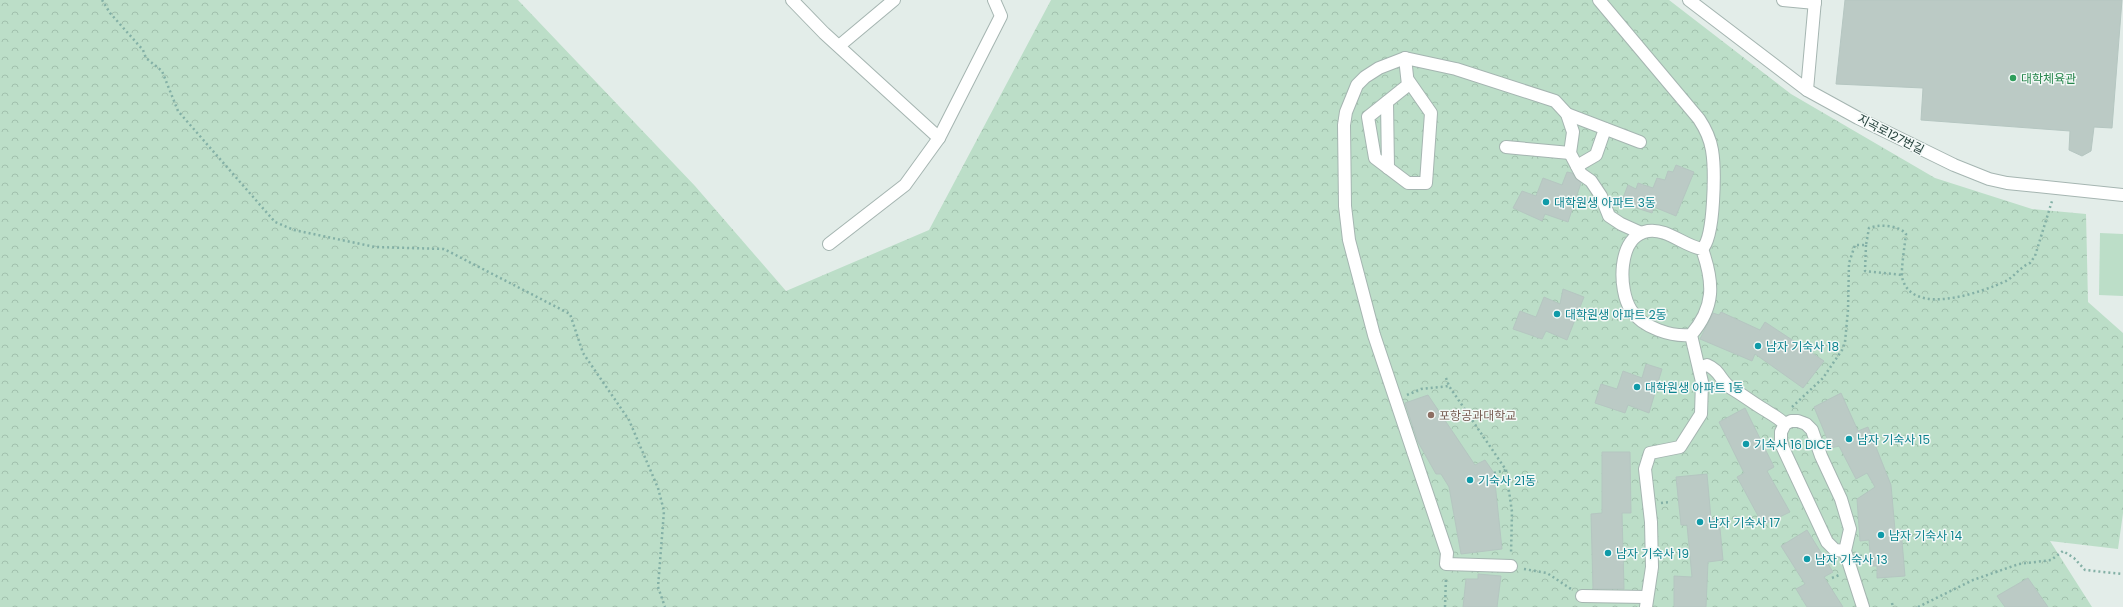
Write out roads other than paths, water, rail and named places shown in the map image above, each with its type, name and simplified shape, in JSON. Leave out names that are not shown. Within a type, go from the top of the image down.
[{"type":"street","points":[[792,0],[838,46],[939,138]]},
{"type":"street","points":[[838,46],[894,0]]},
{"type":"street","points":[[830,244],[905,185],[939,138],[1001,16],[994,0]]},
{"type":"street","points":[[1599,0],[1699,119],[1707,131],[1713,161],[1712,216],[1711,233],[1706,245],[1702,249]]},
{"type":"street","name":"지곡로127번길","points":[[1689,0],[1807,90],[1858,118],[1954,165],[1976,174],[2007,183],[2123,195]]},
{"type":"street","points":[[1783,0],[1815,2],[1807,90]]},
{"type":"street","points":[[1511,566],[1446,564],[1447,553],[1374,335],[1349,240],[1345,206],[1344,125],[1346,112],[1357,85],[1365,77],[1379,68],[1405,58],[1456,69],[1555,101],[1567,114],[1574,132],[1570,153],[1581,174],[1591,181],[1601,196],[1609,216],[1621,224],[1641,233]]},
{"type":"street","points":[[1405,58],[1408,85],[1368,117],[1375,158],[1408,183],[1426,183],[1431,113],[1408,80]]},
{"type":"street","points":[[1387,102],[1388,168]]},
{"type":"street","points":[[1567,114],[1640,142]]},
{"type":"street","points":[[1577,166],[1596,155],[1606,129]]},
{"type":"street","points":[[1506,147],[1570,153]]},
{"type":"street","points":[[1691,335],[1672,334],[1650,326],[1632,312],[1627,303],[1622,281],[1623,260],[1630,244],[1641,233],[1648,231],[1660,232],[1680,240],[1693,248],[1702,249]]},
{"type":"street","points":[[1691,335],[1702,322],[1708,307],[1711,290],[1711,279],[1702,249]]},
{"type":"street","points":[[1582,596],[1647,602],[1652,567],[1652,548],[1645,469],[1650,453],[1680,446],[1701,414],[1702,382],[1691,335]]},
{"type":"street","points":[[1699,368],[1707,365],[1712,367],[1730,387],[1738,390],[1767,412],[1782,421],[1798,421],[1806,424],[1812,430],[1821,456],[1841,499],[1850,528],[1846,551],[1863,607]]},
{"type":"street","points":[[1782,421],[1781,441],[1783,448],[1827,542],[1834,550],[1846,551]]},
{"type":"place","name":"대학체육관","points":[[2013,78]]},
{"type":"place","name":"대학원생 아파트 3동","points":[[1546,202]]},
{"type":"place","name":"대학원생 아파트 2동","points":[[1557,314]]},
{"type":"place","name":"남자 기숙사 18","points":[[1758,346]]},
{"type":"place","name":"대학원생 아파트 1동","points":[[1637,387]]},
{"type":"place","name":"포항공과대학교","points":[[1431,415]]},
{"type":"place","name":"남자 기숙사 15","points":[[1849,439]]},
{"type":"place","name":"기숙사 16 DICE","points":[[1746,444]]},
{"type":"place","name":"기숙사 21동","points":[[1470,480]]},
{"type":"place","name":"남자 기숙사 17","points":[[1700,522]]},
{"type":"place","name":"남자 기숙사 14","points":[[1881,535]]},
{"type":"place","name":"남자 기숙사 19","points":[[1608,553]]},
{"type":"place","name":"남자 기숙사 13","points":[[1807,559]]}]
